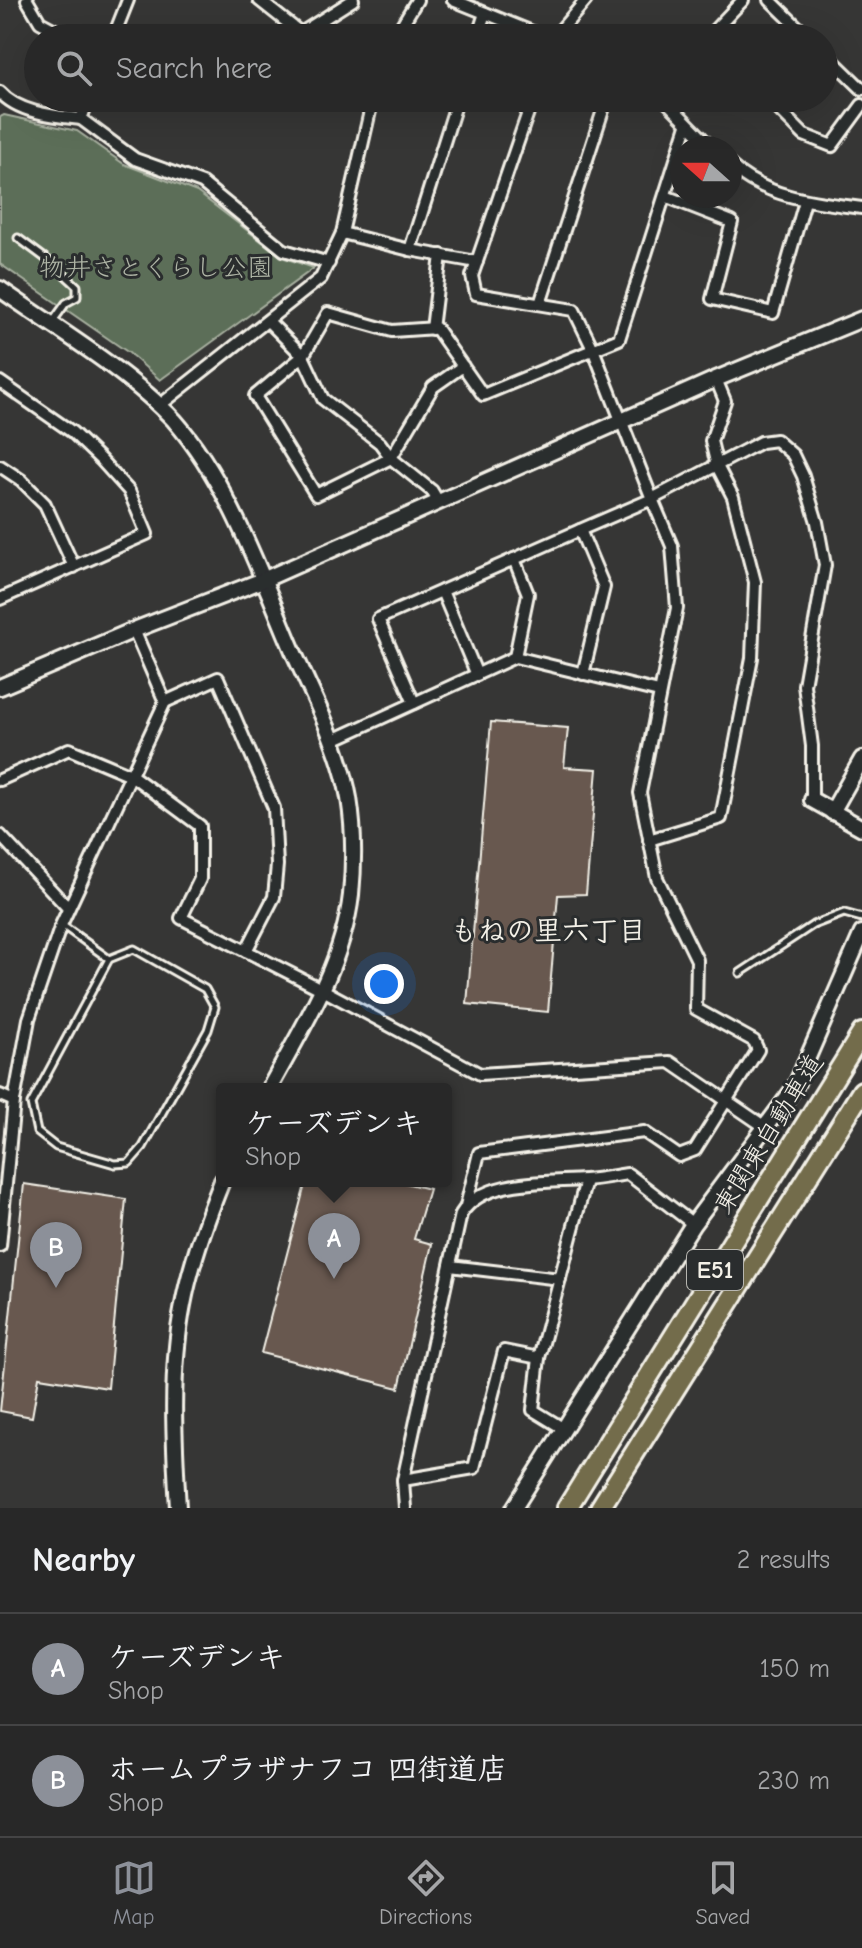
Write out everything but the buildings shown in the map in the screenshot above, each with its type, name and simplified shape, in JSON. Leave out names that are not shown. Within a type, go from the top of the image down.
[{"type":"highway","name":"東関東自動車道","points":[[567,1508],[862,1033]]},
{"type":"highway","name":"E51","points":[[600,1508],[862,1091]]},
{"type":"street","points":[[27,0],[44,24]]},
{"type":"street","points":[[119,24],[128,0]]},
{"type":"street","points":[[259,0],[290,24]]},
{"type":"street","points":[[319,24],[352,0]]},
{"type":"street","points":[[402,24],[417,0]]},
{"type":"street","points":[[453,0],[512,24]]},
{"type":"street","points":[[566,24],[586,0]]},
{"type":"street","points":[[720,24],[743,0]]},
{"type":"street","points":[[770,0],[795,24]]},
{"type":"street","points":[[481,24],[485,13]]},
{"type":"street","points":[[838,66],[862,89]]},
{"type":"street","points":[[0,92],[10,104],[24,108]]},
{"type":"street","points":[[781,112],[804,135],[832,146],[862,105]]},
{"type":"street","points":[[41,112],[81,119],[135,159],[202,183],[284,250],[329,263]]},
{"type":"street","points":[[81,119],[84,112]]},
{"type":"street","points":[[159,406],[321,278],[342,233],[370,112]]},
{"type":"street","points":[[410,250],[454,112]]},
{"type":"street","points":[[405,1508],[403,1480],[461,1214],[466,1206],[479,1153],[644,1132],[679,1156],[695,1150],[758,1050],[754,1041],[696,1009],[697,960],[657,878],[640,793],[677,608],[672,546],[593,349],[574,310],[476,294],[472,276],[528,112]]},
{"type":"street","points":[[540,304],[602,112]]},
{"type":"street","points":[[675,112],[699,136]]},
{"type":"street","points":[[463,366],[433,387],[391,458],[316,495],[255,396],[303,356],[328,313],[392,331],[436,328],[463,366],[483,395],[619,339],[687,125]]},
{"type":"street","points":[[742,175],[805,201],[862,208]]},
{"type":"street","points":[[665,196],[732,222],[712,299],[773,313],[805,201]]},
{"type":"street","points":[[342,233],[477,262]]},
{"type":"street","points":[[432,329],[441,255]]},
{"type":"street","points":[[0,289],[122,375],[159,406],[199,452],[218,483],[263,580],[331,741],[349,798],[353,856],[351,897],[341,941],[323,990],[272,1083]]},
{"type":"street","points":[[0,687],[263,580],[716,379],[862,319]]},
{"type":"street","points":[[268,321],[303,356],[323,399],[380,443],[391,458],[432,491],[438,501]]},
{"type":"street","points":[[649,840],[721,818],[752,658],[755,582],[733,497],[717,466],[711,441],[725,401],[716,379]]},
{"type":"street","points":[[0,382],[72,432],[101,460],[129,491],[147,534],[0,599]]},
{"type":"street","points":[[414,703],[378,619],[652,499],[752,446],[776,440],[793,455],[803,476],[817,522],[825,565],[804,685],[812,746],[812,800],[862,828]]},
{"type":"street","points":[[0,466],[21,480],[45,504],[74,567]]},
{"type":"street","points":[[580,530],[604,587],[583,674]]},
{"type":"street","points":[[514,559],[528,594],[515,657]]},
{"type":"street","points":[[442,591],[477,675]]},
{"type":"street","points":[[134,630],[165,702]]},
{"type":"street","points":[[331,741],[515,657],[659,692]]},
{"type":"street","points":[[0,1246],[4,1174],[29,1019],[61,925],[165,702],[218,678],[274,808],[277,865],[274,897],[246,951]]},
{"type":"street","points":[[0,780],[69,749],[131,775],[200,826],[200,879],[181,918],[480,1074],[670,1062],[765,1127]]},
{"type":"street","points":[[832,812],[862,759]]},
{"type":"street","points":[[0,835],[68,908]]},
{"type":"street","points":[[514,1508],[693,1224],[795,1087],[862,933]]},
{"type":"street","points":[[0,1095],[14,1101]]},
{"type":"street","points":[[466,1206],[496,1189],[523,1182],[586,1180],[628,1174],[693,1224]]},
{"type":"street","points":[[564,1429],[533,1410],[539,1358],[586,1180]]},
{"type":"street","points":[[178,1508],[174,1390],[181,1319],[193,1265],[220,1187]]},
{"type":"street","points":[[450,1266],[560,1279]]},
{"type":"street","points":[[403,1480],[474,1468],[504,1351],[539,1358]]},
{"type":"lane","points":[[18,238],[77,286],[77,297],[66,303],[50,324]]},
{"type":"lane","points":[[740,973],[813,925],[844,913],[862,918]]},
{"type":"lane","points":[[61,925],[109,959]]},
{"type":"lane","points":[[134,949],[205,989],[215,1007],[208,1030],[143,1147],[129,1163],[115,1164],[56,1147],[37,1132],[31,1104],[109,959],[134,949]]},
{"type":"green space","name":"物井さとくらし公園","points":[[4,115],[77,131],[124,164],[197,192],[282,257],[314,268],[160,380],[129,353],[0,264],[0,117]]},
{"type":"place","name":"ケーズデンキ","points":[[334,1279]]},
{"type":"place","name":"ホームプラザナフコ 四街道店","points":[[56,1288]]},
{"type":"district","name":"もねの里六丁目","points":[[548,931]]}]
